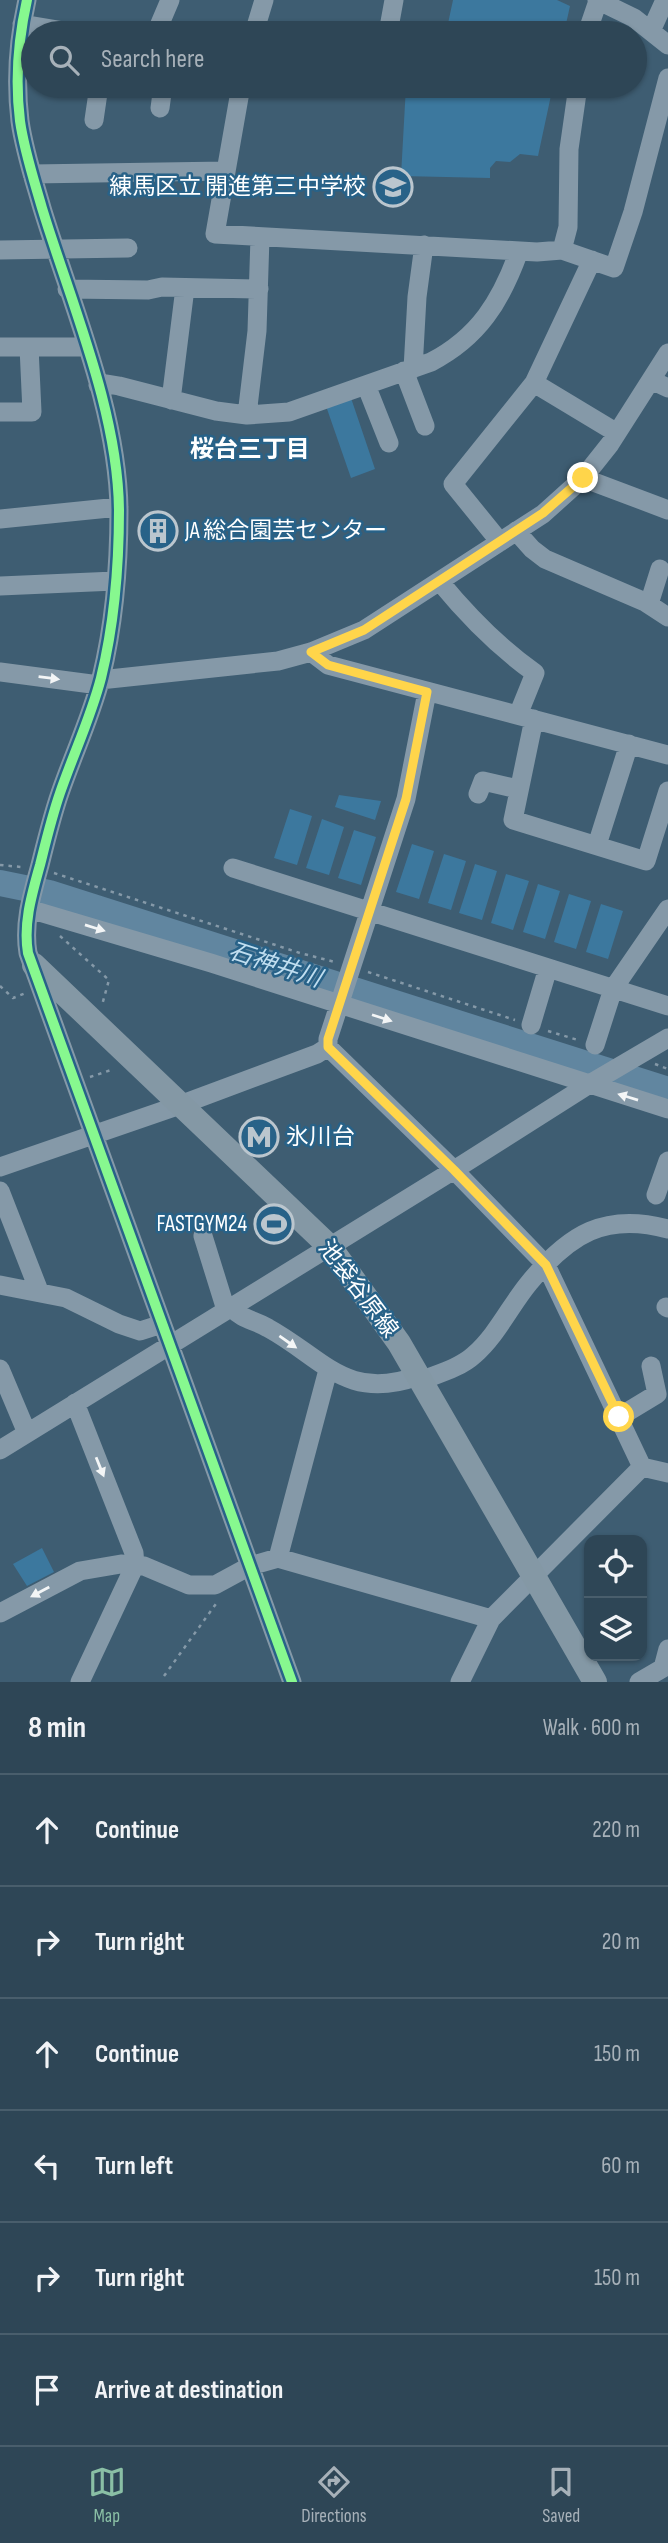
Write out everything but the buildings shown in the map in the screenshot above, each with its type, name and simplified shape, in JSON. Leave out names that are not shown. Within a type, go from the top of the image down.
[{"type":"main road","name":"池袋谷原線","points":[[34,965],[330,1247],[399,1343],[595,1682]]},
{"type":"street","points":[[23,21],[27,0]]},
{"type":"street","points":[[161,21],[170,0]]},
{"type":"street","points":[[258,21],[264,0]]},
{"type":"street","points":[[390,21],[394,0]]},
{"type":"street","points":[[591,21],[598,0],[639,21]]},
{"type":"street","points":[[651,31],[665,0]]},
{"type":"street","points":[[647,28],[668,45]]},
{"type":"street","points":[[21,35],[18,68],[20,122],[32,174],[98,385],[113,446],[119,507],[115,580],[100,683],[34,871],[25,936],[28,953],[292,1682]]},
{"type":"street","points":[[239,98],[215,234],[519,251],[562,250],[614,268],[660,140],[668,78]]},
{"type":"street","points":[[94,120],[97,98]]},
{"type":"street","points":[[160,108],[161,98]]},
{"type":"street","points":[[562,250],[568,227],[569,149],[576,98]]},
{"type":"street","points":[[0,120],[20,122]]},
{"type":"street","points":[[32,174],[226,171]]},
{"type":"street","points":[[247,415],[257,331],[260,237]]},
{"type":"street","points":[[424,245],[409,370],[425,426]]},
{"type":"street","points":[[0,250],[128,248]]},
{"type":"street","points":[[98,385],[107,384],[216,411],[247,415],[289,412],[409,370],[446,354],[475,332],[508,281],[519,251]]},
{"type":"street","points":[[592,260],[534,383],[453,484],[508,537],[545,559],[649,604],[668,617]]},
{"type":"street","points":[[171,400],[185,288]]},
{"type":"street","points":[[67,289],[258,289]]},
{"type":"street","points":[[0,347],[86,347]]},
{"type":"street","points":[[0,412],[32,412],[29,347]]},
{"type":"street","points":[[0,672],[100,683],[278,661],[311,652],[364,630],[543,513],[583,478],[659,384],[668,353]]},
{"type":"street","points":[[534,383],[617,433]]},
{"type":"street","points":[[366,385],[389,443]]},
{"type":"street","points":[[583,478],[668,510]]},
{"type":"street","points":[[0,519],[119,507]]},
{"type":"street","points":[[649,604],[658,568]]},
{"type":"street","points":[[0,586],[115,580]]},
{"type":"street","points":[[440,582],[468,617],[511,656],[535,673],[526,717],[513,820],[646,861],[667,801]]},
{"type":"street","points":[[311,652],[328,665],[668,755]]},
{"type":"street","points":[[427,692],[406,799],[328,1039],[328,1047],[454,1170],[546,1265],[642,1467]]},
{"type":"street","points":[[597,845],[629,744]]},
{"type":"street","points":[[478,794],[483,781],[518,789]]},
{"type":"street","points":[[233,869],[668,1006]]},
{"type":"street","points":[[30,907],[668,1109]]},
{"type":"street","points":[[595,1045],[613,989],[668,909]]},
{"type":"street","points":[[531,1025],[548,968]]},
{"type":"street","points":[[0,1450],[668,1038]]},
{"type":"street","points":[[0,1167],[180,1105],[317,1054],[328,1047]]},
{"type":"street","points":[[656,1195],[668,1161]]},
{"type":"street","points":[[0,1191],[38,1291]]},
{"type":"street","points":[[203,1236],[229,1308],[241,1317],[267,1327],[328,1370],[371,1385],[419,1378],[472,1357],[546,1265],[583,1233],[608,1224],[628,1222],[668,1228]]},
{"type":"street","points":[[0,1285],[66,1298],[128,1328],[147,1330],[162,1324]]},
{"type":"street","points":[[619,1417],[657,1394],[651,1366]]},
{"type":"street","points":[[0,1369],[27,1433]]},
{"type":"street","points":[[278,1558],[328,1370]]},
{"type":"street","points":[[75,1404],[134,1553],[135,1565],[80,1682]]},
{"type":"street","points":[[460,1682],[491,1619],[642,1467]]},
{"type":"street","points":[[642,1467],[668,1473]]},
{"type":"street","points":[[0,1613],[80,1570],[121,1564],[135,1565],[144,1566],[189,1585],[215,1584],[250,1566],[278,1558],[491,1619]]},
{"type":"street","points":[[639,1682],[663,1668],[668,1649]]},
{"type":"path","points":[[0,865],[34,871]]},
{"type":"path","points":[[52,930],[109,980],[99,1014]]},
{"type":"path","points":[[0,986],[13,998],[31,991]]},
{"type":"path","points":[[90,1085],[88,1078],[123,1065]]},
{"type":"path","points":[[229,1139],[261,1125]]},
{"type":"path","points":[[164,1676],[220,1598]]},
{"type":"shaded area","points":[[453,0],[557,0],[570,6],[567,21],[449,21]]},
{"type":"shaded area","points":[[405,98],[550,98],[538,156],[520,154],[510,162],[496,161],[490,168],[490,178],[401,176]]},
{"type":"shaded area","points":[[351,398],[375,469],[351,478],[326,406]]},
{"type":"shaded area","points":[[339,795],[381,801],[375,820],[335,807]]},
{"type":"shaded area","points":[[290,809],[312,816],[297,865],[274,858]]},
{"type":"shaded area","points":[[322,819],[344,827],[329,875],[306,868]]},
{"type":"shaded area","points":[[354,830],[376,837],[361,885],[338,878]]},
{"type":"shaded area","points":[[412,844],[434,851],[419,899],[396,892]]},
{"type":"shaded area","points":[[444,854],[466,861],[451,910],[428,903]]},
{"type":"shaded area","points":[[475,864],[497,871],[482,920],[459,913]]},
{"type":"shaded area","points":[[506,874],[529,881],[513,930],[491,923]]},
{"type":"shaded area","points":[[538,884],[560,891],[545,939],[523,932]]},
{"type":"shaded area","points":[[569,894],[591,901],[576,949],[554,942]]},
{"type":"shaded area","points":[[601,904],[623,911],[608,959],[586,952]]},
{"type":"shaded area","points":[[42,1548],[54,1572],[27,1586],[13,1564]]},
{"type":"waterway","name":"石神井川","points":[[0,883],[49,893],[668,1090]]},
{"type":"cycle path","points":[[23,21],[27,0]]},
{"type":"cycle path","points":[[21,30],[18,106],[22,132],[42,208],[102,396],[117,472],[119,510],[115,595],[106,658],[92,707],[60,793],[34,887],[29,909],[28,953],[292,1682]]},
{"type":"place","name":"練馬区立 開進第三中学校","points":[[393,187]]},
{"type":"place","name":"JA 総合園芸センター","points":[[158,531]]},
{"type":"place","name":"氷川台","points":[[259,1137]]},
{"type":"place","name":"FASTGYM24","points":[[274,1224]]},
{"type":"district","name":"桜台三丁目","points":[[250,449]]},
{"type":"route","points":[[583,478],[543,513],[364,630],[311,652],[328,665],[427,692],[406,799],[328,1039],[328,1047],[454,1170],[546,1265],[619,1417]]}]
